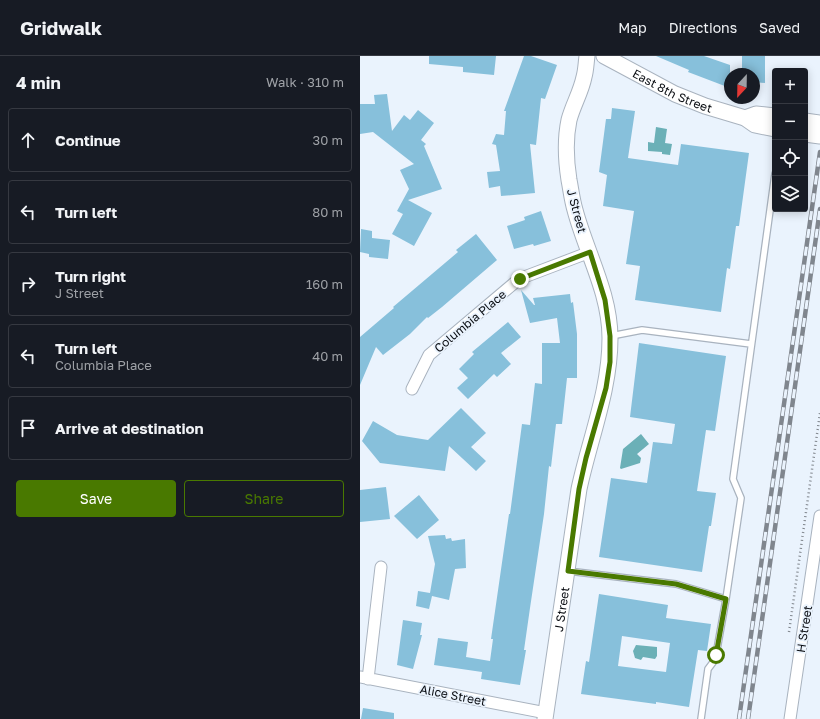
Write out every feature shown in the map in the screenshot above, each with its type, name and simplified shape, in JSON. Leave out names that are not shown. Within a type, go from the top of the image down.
[{"type":"street","name":"J Street","points":[[546,716],[579,489],[586,458],[606,388],[610,362],[610,336],[605,300],[575,211],[569,179],[567,155],[569,121],[584,77],[587,56]]},
{"type":"street","name":"East 8th Street","points":[[604,56],[675,94],[705,106],[745,118],[755,124],[772,128]]},
{"type":"street","name":"East 8th Street","points":[[745,118],[756,114],[772,116]]},
{"type":"street","points":[[808,121],[820,123]]},
{"type":"street","points":[[808,134],[820,136]]},
{"type":"street","name":"Columbia Place","points":[[412,389],[429,355],[520,279],[590,252]]},
{"type":"street","name":"H Street","points":[[790,719],[816,581],[820,516]]},
{"type":"street","points":[[364,678],[381,567]]},
{"type":"street","name":"Alice Street","points":[[364,678],[546,716]]},
{"type":"lane","points":[[701,719],[708,670],[716,655],[741,498],[733,479],[775,176]]},
{"type":"lane","points":[[610,336],[642,330],[751,344]]},
{"type":"lane","points":[[568,571],[676,584],[726,599]]},
{"type":"path","points":[[789,633],[820,413]]},
{"type":"water","points":[[656,127],[667,129],[665,143],[672,144],[670,155],[662,154],[662,152],[648,151],[648,142],[654,143]]},
{"type":"water","points":[[641,434],[649,444],[637,454],[641,458],[640,463],[621,469],[623,449]]},
{"type":"water","points":[[636,645],[657,647],[657,656],[655,659],[643,657],[641,660],[635,658],[633,651]]},
{"type":"building","points":[[429,56],[496,56],[494,75],[463,72],[463,67],[429,64]]},
{"type":"building","points":[[524,56],[531,56],[557,65],[545,99],[541,98],[536,145],[530,144],[535,193],[501,196],[500,186],[489,188],[487,172],[500,171],[496,145],[492,144],[496,134],[504,135],[506,111],[504,111]]},
{"type":"building","points":[[656,56],[704,56],[730,65],[730,68],[724,68],[724,86],[688,72],[689,70]]},
{"type":"building","points":[[742,56],[765,56],[765,83],[760,83],[760,68],[742,68]]},
{"type":"building","points":[[387,94],[392,131],[404,115],[410,120],[418,110],[434,123],[421,140],[426,144],[424,146],[442,189],[408,200],[432,213],[414,246],[392,234],[403,214],[397,211],[409,189],[400,170],[414,164],[373,132],[360,134],[360,104],[375,104],[374,95]]},
{"type":"building","points":[[612,108],[635,111],[628,158],[678,165],[681,144],[749,153],[739,226],[736,226],[730,269],[727,268],[721,312],[635,300],[640,266],[626,264],[634,211],[603,206],[607,175],[599,172],[606,119],[611,119]]},
{"type":"building","points":[[541,211],[551,241],[534,246],[533,244],[514,249],[507,226],[525,220],[524,217]]},
{"type":"building","points":[[361,229],[372,231],[372,238],[390,240],[388,259],[369,257],[369,254],[360,252]]},
{"type":"building","points":[[476,234],[497,260],[383,355],[376,347],[360,385],[360,337],[458,252],[456,250]]},
{"type":"building","points":[[521,290],[534,305],[533,298],[570,294],[571,303],[573,302],[577,334],[577,378],[567,378],[562,424],[556,424],[520,685],[481,679],[482,672],[434,665],[438,638],[468,642],[466,657],[490,661],[493,639],[491,639],[522,424],[530,425],[535,383],[542,384],[542,343],[560,343],[557,318],[530,323]]},
{"type":"building","points":[[508,322],[521,337],[501,353],[511,364],[497,377],[494,374],[468,399],[457,388],[468,378],[459,369],[474,354],[472,352]]},
{"type":"building","points":[[639,343],[726,356],[715,431],[706,430],[697,491],[716,493],[702,572],[599,557],[611,478],[647,483],[653,442],[672,444],[675,424],[630,417]]},
{"type":"building","points":[[461,408],[486,433],[471,447],[486,461],[476,471],[449,446],[445,471],[380,463],[362,441],[373,421],[397,435],[428,440]]},
{"type":"building","points":[[386,487],[390,519],[360,522],[360,490]]},
{"type":"building","points":[[419,495],[439,520],[417,539],[394,516]]},
{"type":"building","points":[[445,535],[446,539],[451,538],[452,541],[465,539],[466,568],[455,569],[449,600],[432,596],[429,609],[416,606],[418,591],[430,593],[435,564],[428,536]]},
{"type":"building","points":[[599,594],[668,605],[666,618],[711,624],[707,651],[698,650],[689,707],[581,694],[586,661],[589,662]],"holes":[[[622,636],[670,643],[666,672],[618,666]]]},
{"type":"building","points":[[403,620],[422,623],[420,635],[422,635],[413,669],[397,665]]},
{"type":"building","points":[[363,708],[394,713],[394,719],[361,719]]},
{"type":"railway","points":[[739,719],[820,152]]},
{"type":"railway","points":[[748,719],[820,209]]},
{"type":"route","points":[[520,279],[590,252],[605,300],[610,336],[610,362],[606,388],[586,458],[579,489],[568,571],[676,584],[726,599],[716,655]]}]
